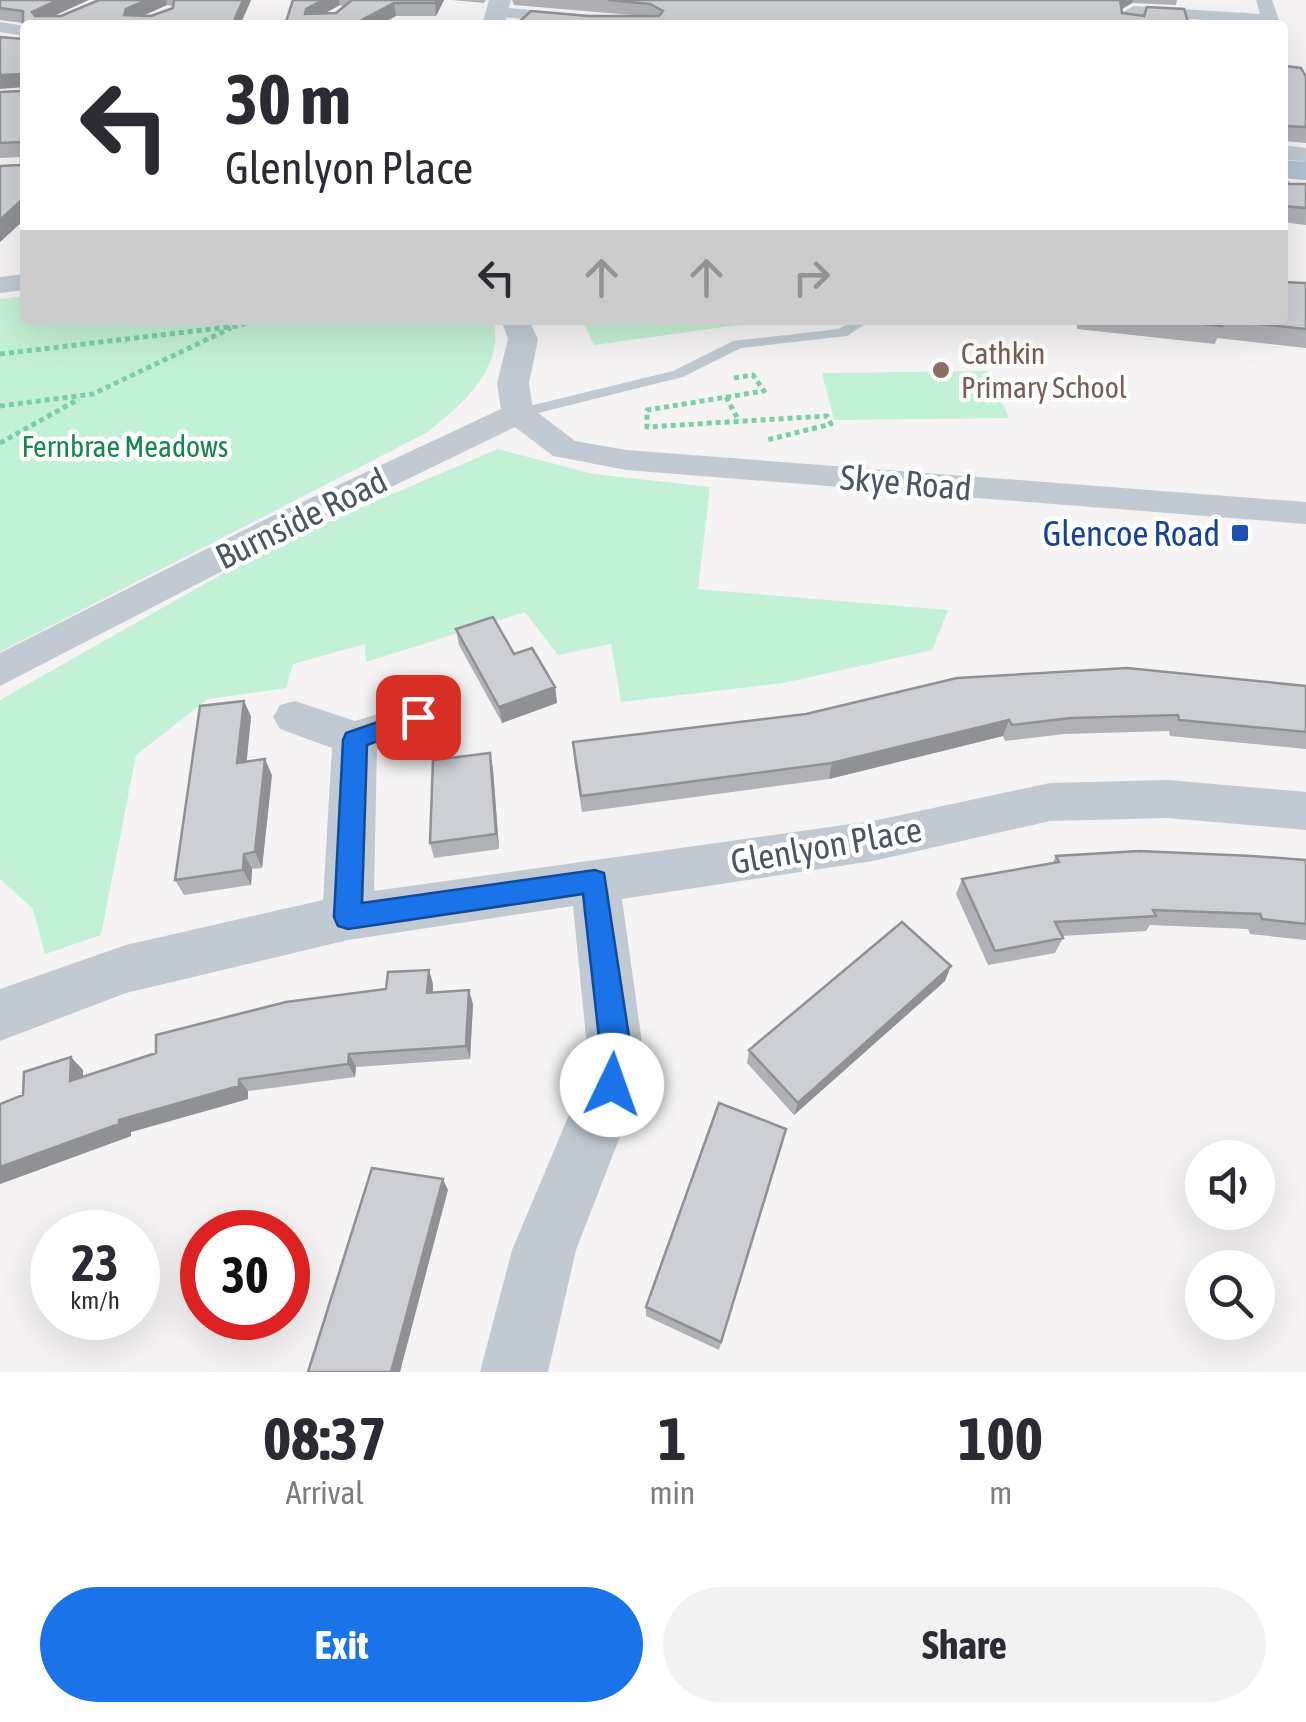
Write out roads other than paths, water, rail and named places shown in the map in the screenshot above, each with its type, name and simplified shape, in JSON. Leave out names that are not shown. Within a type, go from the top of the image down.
[{"type":"street","points":[[497,12],[591,20]]},
{"type":"street","points":[[1130,20],[1129,14],[1134,12],[1270,20]]},
{"type":"street","points":[[518,325],[523,340],[513,383],[518,413]]},
{"type":"street","name":"Skye Road","points":[[518,413],[566,449],[608,458],[1306,513]]},
{"type":"street","name":"Burnside Road","points":[[0,671],[283,525],[518,413]]},
{"type":"street","points":[[295,717],[355,740],[418,717]]},
{"type":"street","points":[[348,917],[355,740]]},
{"type":"street","name":"Glenlyon Place","points":[[0,1015],[126,969],[348,917],[874,841],[1050,802],[1168,799],[1306,811]]},
{"type":"street","points":[[514,1372],[544,1250],[612,1085],[616,1056],[595,881]]},
{"type":"lane","points":[[518,413],[678,374],[738,344],[842,333],[856,325]]},
{"type":"place","name":"Cathkin Primary School","points":[[941,370]]},
{"type":"place","name":"Glencoe Road","points":[[1240,533]]},
{"type":"park label","name":"Fernbrae Meadows","points":[[125,446]]}]
